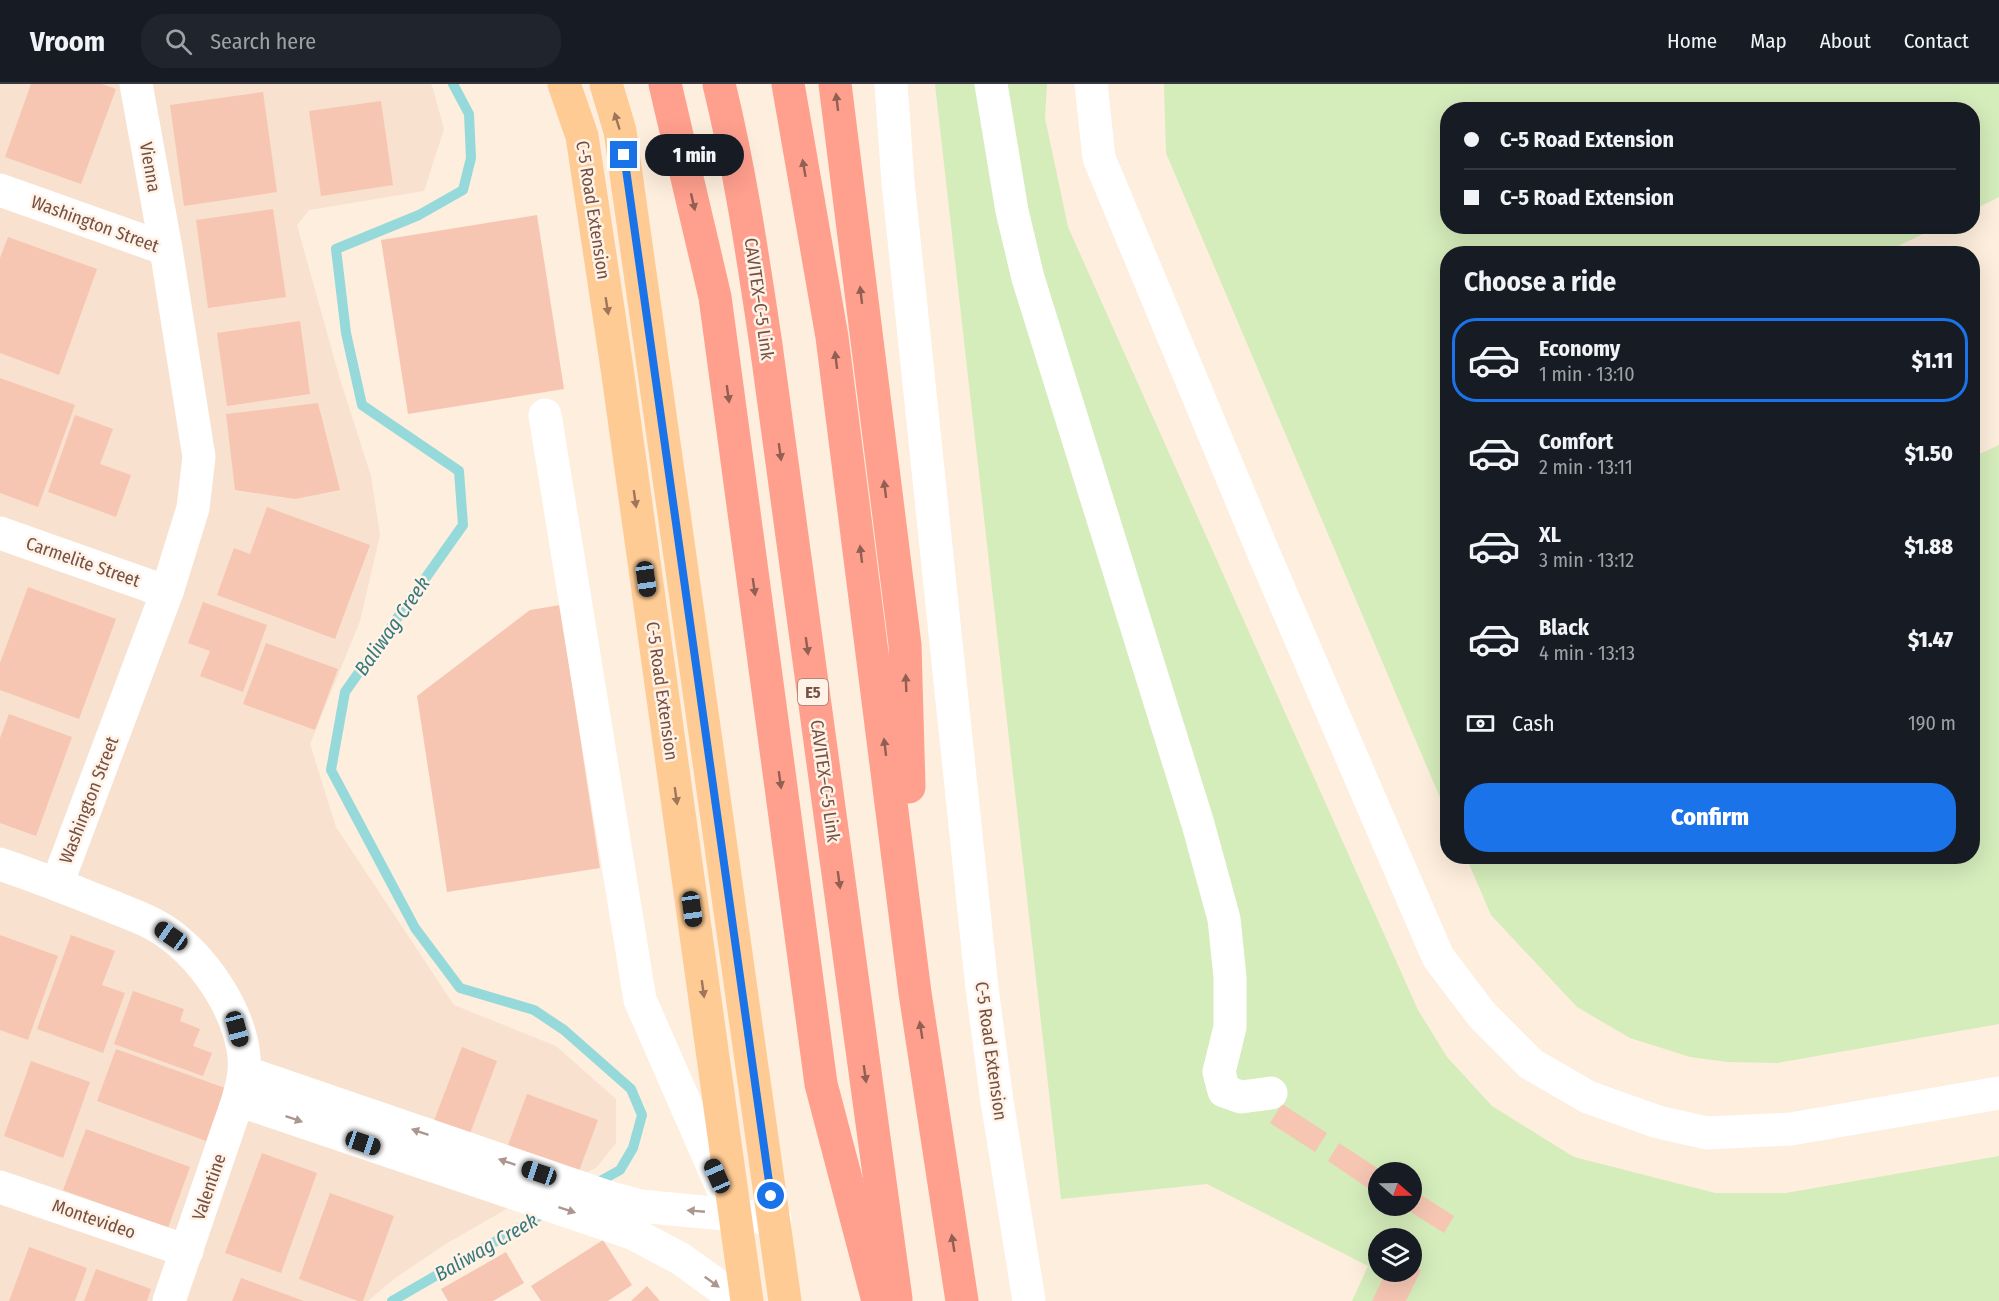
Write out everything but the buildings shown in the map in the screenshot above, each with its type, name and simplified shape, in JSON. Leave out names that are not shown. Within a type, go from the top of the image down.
[{"type":"highway","points":[[665,84],[715,297],[821,1084],[878,1301]]},
{"type":"highway","name":"CAVITEX–C-5 Link","points":[[720,84],[733,141],[766,345],[896,1301]]},
{"type":"highway","points":[[788,84],[832,337],[915,993],[962,1301]]},
{"type":"highway","points":[[835,84],[904,645],[915,993]]},
{"type":"main road","name":"C-5 Road Extension","points":[[564,84],[582,136],[617,368],[747,1301]]},
{"type":"main road","name":"C-5 Road Extension","points":[[606,84],[622,143],[785,1301]]},
{"type":"street","name":"Vienna","points":[[136,84],[166,249]]},
{"type":"street","name":"C-5 Road Extension","points":[[891,84],[898,182],[982,988],[1029,1301]]},
{"type":"street","points":[[991,84],[1012,211],[1028,278],[1198,824],[1224,919],[1230,977],[1230,1027],[1219,1072],[1224,1091],[1241,1097],[1271,1093]]},
{"type":"street","points":[[1092,84],[1099,158],[1264,554],[1438,957],[1482,1015],[1532,1064],[1588,1097],[1658,1122],[1707,1133],[1791,1129],[1999,1093]]},
{"type":"street","name":"Washington Street","points":[[0,190],[166,249],[200,457],[193,508],[167,591],[57,884],[154,924],[188,948],[216,983],[232,1012],[241,1046],[241,1086]]},
{"type":"street","points":[[545,415],[640,1000],[734,1214]]},
{"type":"street","name":"Carmelite Street","points":[[0,533],[167,591]]},
{"type":"street","points":[[0,864],[57,884]]},
{"type":"street","points":[[241,1086],[610,1211],[632,1233],[681,1259],[739,1301]]},
{"type":"street","name":"Valentine","points":[[169,1301],[241,1086]]},
{"type":"street","name":"Montevideo","points":[[0,1187],[187,1251]]},
{"type":"street","points":[[610,1211],[640,1206],[775,1219]]},
{"type":"shaded area","points":[[0,84],[431,84],[433,89],[444,129],[424,191],[309,210],[297,225],[339,376],[371,476],[380,535],[360,621],[310,744],[336,827],[454,1005],[556,1046],[616,1099],[616,1143],[596,1168],[515,1204],[444,1245],[394,1279],[368,1301],[0,1301]]},
{"type":"green space","points":[[935,84],[1047,84],[1045,118],[1068,227],[1418,1010],[1447,1057],[1492,1106],[1574,1157],[1715,1193],[1786,1193],[1999,1156],[1999,1301],[1352,1301],[1368,1266],[1207,1184],[1061,1199]]},
{"type":"green space","points":[[1164,84],[1999,84],[1999,197],[1980,206],[1980,102],[1440,102],[1440,234],[1923,234],[1898,246],[1440,246],[1440,798],[1166,153]]},
{"type":"green space","points":[[1999,445],[1999,1024],[1777,1063],[1728,1062],[1690,1057],[1630,1038],[1577,1007],[1491,915],[1469,864],[1980,864],[1980,454]]},
{"type":"waterway","name":"Baliwag Creek","points":[[453,84],[469,114],[471,158],[463,190],[419,215],[336,249],[346,333],[362,405],[459,471],[463,525],[345,692],[331,770],[415,928],[460,988],[534,1010],[564,1030],[631,1089],[642,1115],[633,1148],[620,1170],[593,1185]]},
{"type":"waterway","name":"Baliwag Creek","points":[[392,1301],[548,1211]]},
{"type":"route","points":[[624,155],[771,1196]]}]
